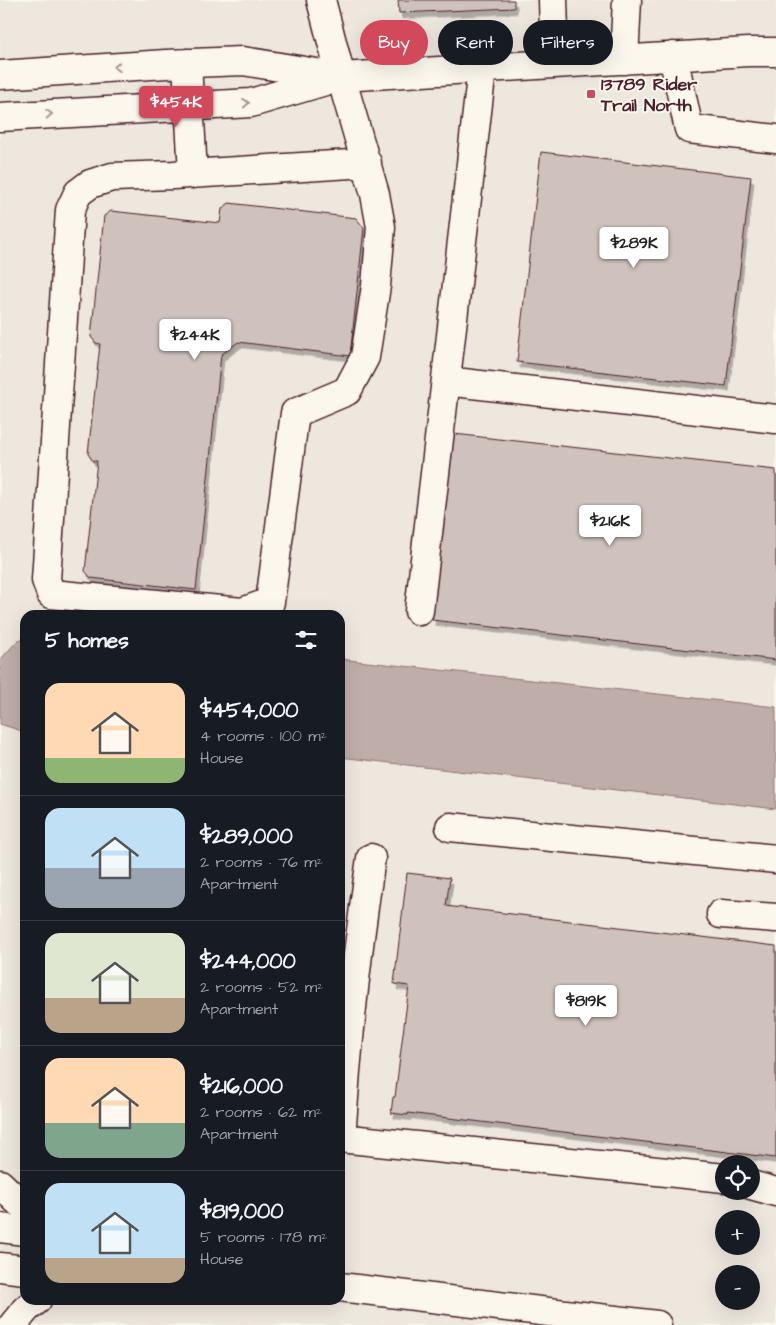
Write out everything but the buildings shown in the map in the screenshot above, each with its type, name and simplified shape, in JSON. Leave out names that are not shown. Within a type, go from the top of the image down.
[{"type":"main road","points":[[248,610],[270,602],[295,413],[347,390],[365,357],[376,286],[381,228],[376,194],[321,0]]},
{"type":"main road","points":[[553,0],[554,20]]},
{"type":"main road","points":[[624,60],[627,0]]},
{"type":"main road","points":[[613,61],[776,52]]},
{"type":"main road","points":[[673,56],[689,129],[776,139]]},
{"type":"main road","points":[[0,75],[243,61],[341,76],[540,65]]},
{"type":"main road","points":[[187,63],[193,174]]},
{"type":"main road","points":[[419,611],[482,69]]},
{"type":"main road","points":[[0,116],[251,103],[341,76]]},
{"type":"main road","points":[[221,610],[51,594],[46,580],[70,210],[78,193],[90,184],[112,177],[367,163]]},
{"type":"main road","points":[[446,381],[776,419]]},
{"type":"main road","points":[[450,827],[776,859]]},
{"type":"main road","points":[[345,1074],[362,918],[371,858]]},
{"type":"main road","points":[[721,914],[776,918]]},
{"type":"main road","points":[[345,1138],[715,1177]]},
{"type":"main road","points":[[0,1184],[20,1203]]},
{"type":"main road","points":[[760,1188],[776,1192]]},
{"type":"main road","points":[[0,1228],[20,1230]]},
{"type":"main road","points":[[0,1267],[20,1269]]},
{"type":"main road","points":[[345,1288],[657,1325]]},
{"type":"main road","points":[[12,1325],[31,1305]]},
{"type":"shaded area","points":[[0,0],[776,0],[776,1325],[0,1325]]},
{"type":"shaded area","points":[[20,640],[20,730],[0,724],[0,660]]},
{"type":"shaded area","points":[[345,660],[776,707],[776,809],[345,758]]},
{"type":"place","name":"13789 Rider Trail North","points":[[591,94]]}]
